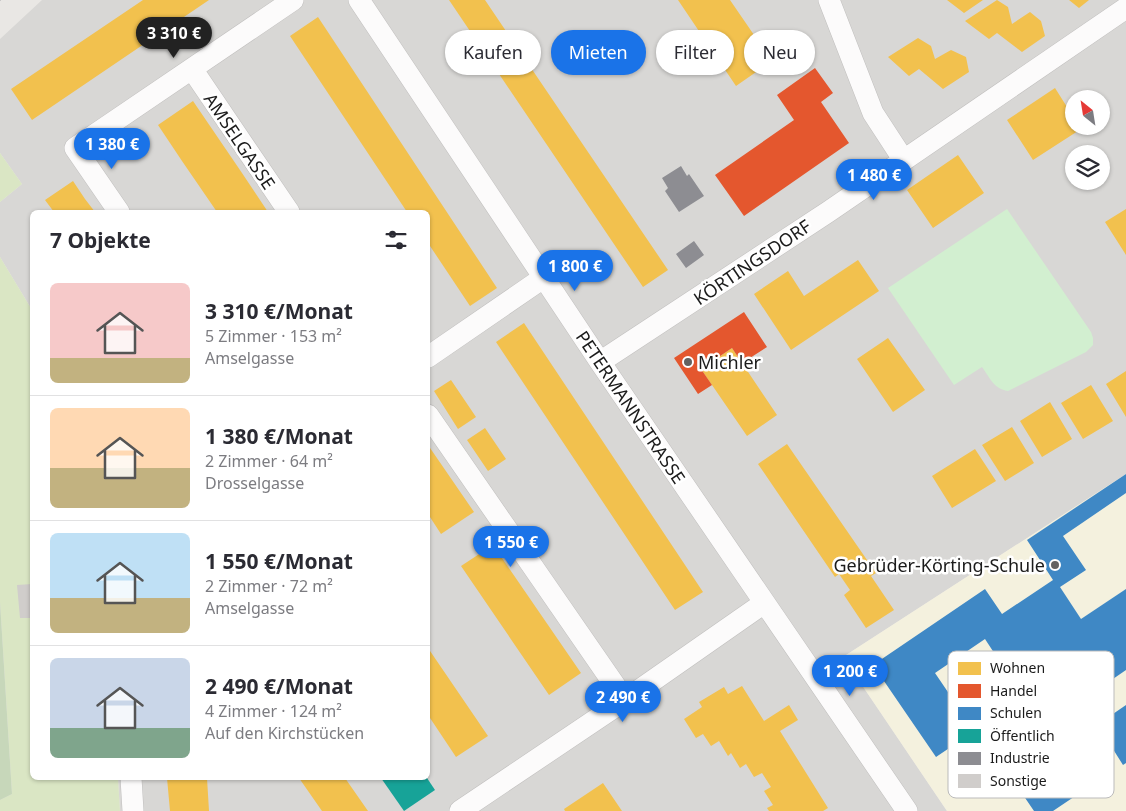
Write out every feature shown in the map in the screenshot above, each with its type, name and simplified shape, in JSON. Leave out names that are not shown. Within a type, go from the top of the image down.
[{"type":"street","points":[[118,210],[75,148],[292,0]]},
{"type":"street","name":"PETERMANNSTRASSE","points":[[358,0],[543,278],[764,603],[899,808]]},
{"type":"street","points":[[829,0],[873,113],[903,159]]},
{"type":"street","name":"KÖRTINGSDORF","points":[[600,362],[828,212],[1126,8]]},
{"type":"street","name":"AMSELGASSE","points":[[192,69],[288,210]]},
{"type":"street","points":[[430,356],[543,278]]},
{"type":"street","points":[[430,418],[625,700]]},
{"type":"street","points":[[460,811],[625,700],[764,603]]},
{"type":"street","points":[[131,780],[133,811]]},
{"type":"shaded area","points":[[42,0],[1126,0],[1126,474],[843,657],[947,811],[120,811],[118,780],[430,780],[430,210],[30,210],[30,307],[0,257],[0,202],[22,184],[0,153],[0,39]]},
{"type":"shaded area","name":"Gebrüder-Körting-Schule","points":[[1126,474],[1126,811],[947,811],[843,657]]},
{"type":"green space","points":[[0,153],[22,184],[0,202]]},
{"type":"green space","points":[[1007,209],[1091,332],[1093,345],[1086,352],[1008,391],[999,388],[982,367],[954,385],[888,288]]},
{"type":"green space","points":[[0,257],[30,307],[30,780],[118,780],[120,811],[0,811],[0,800],[12,794],[0,602]]},
{"type":"green space","points":[[0,602],[12,794],[0,800]]},
{"type":"building: Wohnen","points":[[143,0],[209,0],[32,120],[11,89]]},
{"type":"building: Wohnen","points":[[449,0],[485,0],[505,30],[469,30]]},
{"type":"building: Wohnen","points":[[678,0],[730,0],[751,30],[744,30],[744,75],[752,75],[736,86],[729,75],[734,75],[734,30],[698,30]]},
{"type":"building: Wohnen","points":[[947,0],[983,0],[964,13]]},
{"type":"building: Wohnen","points":[[997,0],[1008,7],[1012,24],[1030,12],[1041,21],[1045,36],[1022,52],[997,33],[989,39],[965,21]]},
{"type":"building: Wohnen","points":[[1069,0],[1089,0],[1079,8]]},
{"type":"building: Wohnen","points":[[318,17],[497,288],[470,306],[430,246],[430,210],[406,210],[290,36]]},
{"type":"building: Wohnen","points":[[918,38],[931,46],[935,59],[951,50],[966,57],[969,72],[943,89],[919,69],[909,76],[888,57]]},
{"type":"building: Wohnen","points":[[500,75],[536,75],[668,270],[643,287]]},
{"type":"building: Wohnen","points":[[1055,88],[1065,104],[1065,135],[1072,135],[1033,160],[1007,120]]},
{"type":"building: Wohnen","points":[[193,101],[267,210],[216,210],[158,125]]},
{"type":"building: Wohnen","points":[[958,155],[984,193],[933,228],[907,190]]},
{"type":"building: Wohnen","points":[[73,181],[93,210],[52,210],[45,200]]},
{"type":"building: Wohnen","points":[[1126,209],[1126,255],[1105,222]]},
{"type":"building: Wohnen","points":[[858,260],[879,291],[791,350],[754,294],[788,271],[804,296]]},
{"type":"building: Wohnen","points":[[524,323],[703,592],[675,610],[496,342]]},
{"type":"building: Wohnen","points":[[888,338],[925,390],[893,412],[857,359]]},
{"type":"building: Wohnen","points":[[732,348],[777,415],[747,436],[701,369]]},
{"type":"building: Wohnen","points":[[1126,371],[1126,417],[1106,384]]},
{"type":"building: Wohnen","points":[[451,380],[476,417],[458,429],[434,391]]},
{"type":"building: Wohnen","points":[[1091,385],[1113,421],[1083,439],[1061,403]]},
{"type":"building: Wohnen","points":[[1050,402],[1072,439],[1042,457],[1020,421]]},
{"type":"building: Wohnen","points":[[1012,427],[1034,463],[1005,481],[982,445]]},
{"type":"building: Wohnen","points":[[485,428],[506,459],[488,471],[467,440]]},
{"type":"building: Wohnen","points":[[787,444],[876,573],[871,576],[894,610],[866,628],[844,595],[850,590],[839,574],[835,577],[758,464]]},
{"type":"building: Wohnen","points":[[430,448],[474,512],[441,534],[430,517]]},
{"type":"building: Wohnen","points":[[975,449],[996,481],[952,508],[932,476]]},
{"type":"building: Wohnen","points":[[493,545],[581,673],[549,695],[461,566]]},
{"type":"building: Wohnen","points":[[430,651],[488,736],[456,757],[430,718]]},
{"type":"building: Wohnen","points":[[742,686],[764,721],[789,705],[798,720],[780,731],[828,808],[823,811],[769,811],[767,808],[773,805],[764,791],[771,787],[762,773],[754,777],[746,764],[740,768],[731,753],[728,756],[719,741],[711,746],[703,734],[696,738],[684,719],[702,707],[699,702],[724,687],[728,694]]},
{"type":"building: Wohnen","points":[[167,780],[207,780],[209,811],[170,811]]},
{"type":"building: Wohnen","points":[[300,780],[346,780],[368,811],[322,811]]},
{"type":"building: Wohnen","points":[[603,783],[622,811],[565,811],[564,809]]},
{"type":"building: Handel","points":[[815,68],[833,93],[821,102],[849,143],[744,216],[715,175],[794,120],[777,95],[805,75],[815,75]]},
{"type":"building: Handel","points":[[744,312],[767,347],[742,363],[732,348],[701,369],[712,385],[698,394],[674,358]]},
{"type":"building: Schulen","points":[[1126,474],[1126,493],[1063,536],[1086,570],[1060,587],[1081,619],[1126,589],[1126,670],[1114,678],[1114,651],[993,651],[985,639],[967,651],[948,651],[948,664],[935,673],[948,692],[948,749],[936,757],[873,665],[985,589],[1002,614],[1053,580],[1027,540]]},
{"type":"building: Schulen","points":[[1126,705],[1126,763],[1123,765],[1114,751],[1114,713]]},
{"type":"building: Schulen","points":[[1025,798],[1072,798],[1053,811],[1034,811]]},
{"type":"building: Öffentlich","points":[[382,780],[428,780],[435,790],[404,811]]},
{"type":"building: Industrie","points":[[681,166],[704,196],[679,212],[665,191],[668,188],[662,178]]},
{"type":"building: Industrie","points":[[694,241],[704,255],[686,268],[676,254]]},
{"type":"building: Sonstige","points":[[30,584],[30,618],[20,618],[17,585]]},
{"type":"place","name":"Michler","points":[[688,362]]},
{"type":"place","name":"Gebrüder-Körting-Schule","points":[[1055,565]]}]
